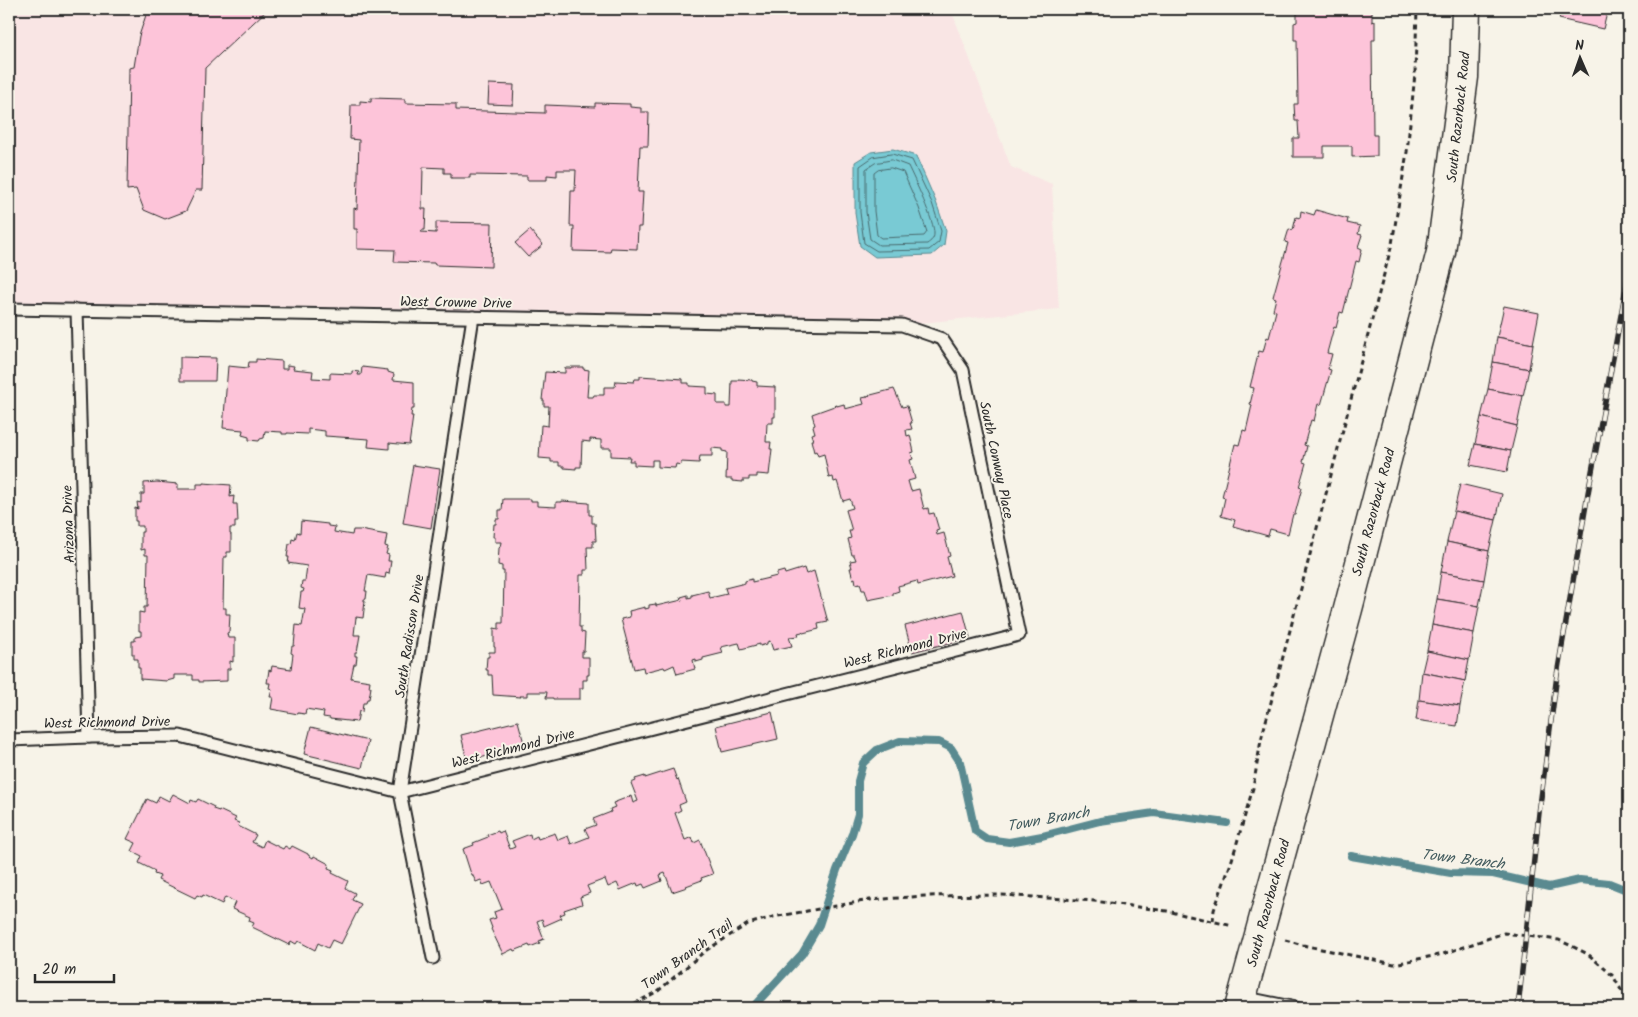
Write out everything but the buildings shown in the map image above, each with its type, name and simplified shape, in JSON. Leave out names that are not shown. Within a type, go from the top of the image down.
[{"type":"main road","name":"South Razorback Road","points":[[1241,1003],[1348,609],[1441,252],[1464,77],[1466,9]]},
{"type":"lane","name":"West Crowne Drive","points":[[9,309],[902,326]]},
{"type":"lane","name":"Arizona Drive","points":[[77,310],[89,736]]},
{"type":"lane","name":"South Radisson Drive","points":[[433,958],[400,792],[473,317]]},
{"type":"lane","name":"South Conway Place","points":[[902,326],[942,339],[963,370],[1019,635]]},
{"type":"lane","name":"West Richmond Drive","points":[[9,740],[89,736],[180,736],[400,792],[1019,635]]},
{"type":"lane","points":[[1241,1003],[1296,1008]]},
{"type":"path","points":[[1213,920],[1214,910],[1231,863],[1253,788],[1261,740],[1392,244],[1413,93],[1417,9]]},
{"type":"path","name":"Town Branch Trail","points":[[626,1008],[658,991],[705,951],[748,924],[791,914],[850,904]]},
{"type":"shaded area","points":[[9,9],[953,9],[952,12],[1011,167],[1052,184],[1059,309],[902,325],[9,309]]},
{"type":"water","points":[[893,149],[916,156],[936,202],[946,231],[944,245],[932,255],[875,257],[860,246],[855,213],[855,162],[871,152]]},
{"type":"waterway","name":"Town Branch","points":[[752,1008],[802,954],[819,925],[858,814],[858,781],[863,763],[877,750],[900,741],[939,742],[951,748],[960,762],[975,831],[987,839],[1009,842],[1042,836],[1100,821],[1154,813],[1227,823]]},
{"type":"waterway","name":"Town Branch","points":[[1351,856],[1451,873],[1493,874],[1549,887],[1580,880],[1609,883],[1629,891]]},
{"type":"railway","points":[[1518,1008],[1539,813],[1557,675],[1629,272]]}]
